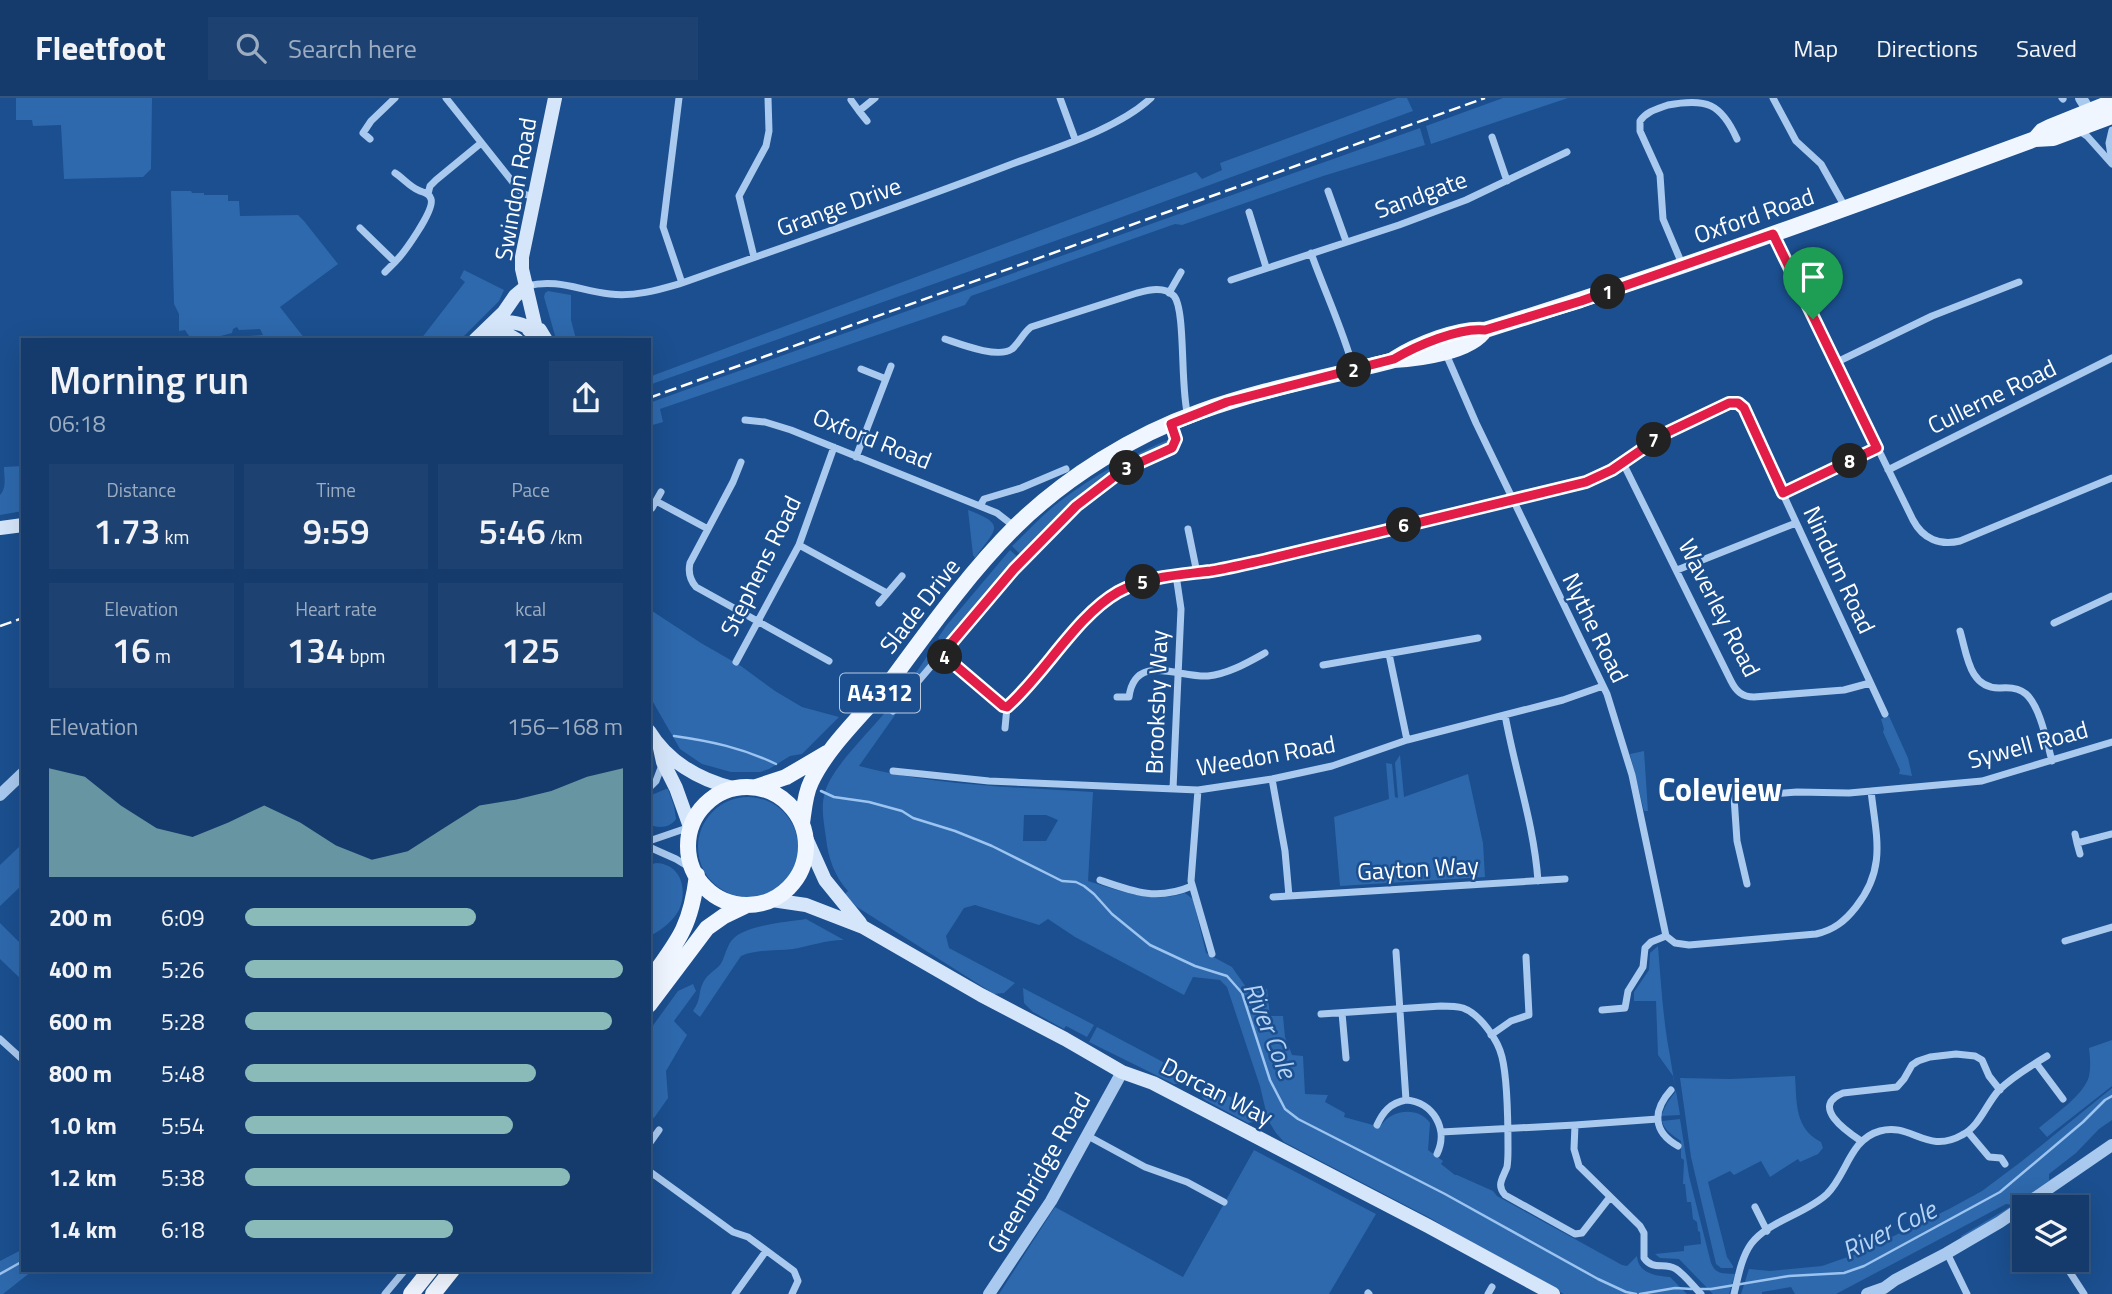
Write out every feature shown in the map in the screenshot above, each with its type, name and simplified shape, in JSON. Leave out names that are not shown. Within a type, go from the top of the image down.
[{"type":"main road","name":"Swindon Road","points":[[530,335],[522,257],[555,98]]},
{"type":"main road","name":"Oxford Road","points":[[2035,139],[2042,131],[2099,107]]},
{"type":"main road","name":"A4312","points":[[2077,130],[2099,107]]},
{"type":"main road","name":"Oxford Road","points":[[1050,496],[1098,463],[1188,416],[1252,396],[1394,359],[1413,347],[1443,345],[1465,331],[1485,330],[1581,301],[1846,209],[2035,139],[2053,138],[2077,130]]},
{"type":"main road","points":[[483,333],[503,313],[514,296],[527,286]]},
{"type":"main road","points":[[483,333],[511,322],[523,325],[530,335]]},
{"type":"main road","name":"Slade Drive","points":[[802,823],[810,783],[832,750],[891,680],[946,607],[1016,527],[1050,496]]},
{"type":"main road","points":[[0,528],[21,525]]},
{"type":"main road","points":[[651,735],[676,788],[690,827],[690,853],[696,872],[705,887],[731,902],[747,905],[772,900]]},
{"type":"main road","name":"Slade Drive","points":[[754,788],[786,777],[832,750]]},
{"type":"main road","points":[[662,755],[699,776],[733,788]]},
{"type":"main road","name":"A4312","points":[[733,788],[754,788],[781,797],[802,823],[807,840],[806,859],[798,877],[786,891],[772,900]]},
{"type":"main road","points":[[690,827],[707,801],[733,788]]},
{"type":"main road","name":"Dorcan Way","points":[[807,840],[825,880],[863,927]]},
{"type":"main road","points":[[651,978],[686,925],[693,901],[696,872]]},
{"type":"main road","name":"Dorcan Way","points":[[772,900],[806,905],[863,927],[1122,1072],[1162,1088],[1553,1294]]},
{"type":"main road","points":[[651,1002],[707,928],[747,905]]},
{"type":"main road","points":[[411,1294],[428,1272]]},
{"type":"main road","points":[[433,1294],[450,1272]]},
{"type":"street","points":[[370,139],[363,133],[371,121],[395,98]]},
{"type":"street","points":[[446,98],[519,190],[534,197]]},
{"type":"street","points":[[679,98],[663,227],[681,283]]},
{"type":"street","points":[[754,257],[739,196],[766,146],[769,131],[768,98]]},
{"type":"street","points":[[859,111],[875,98]]},
{"type":"street","points":[[1060,98],[1075,139]]},
{"type":"street","name":"Grange Drive","points":[[527,286],[542,282],[554,283],[610,295],[630,295],[681,283],[896,208],[1075,139],[1125,118],[1151,98]]},
{"type":"street","points":[[1773,98],[1796,141],[1821,164],[1846,209]]},
{"type":"street","points":[[1682,265],[1663,219],[1660,175],[1640,131],[1640,121],[1647,113],[1670,104],[1693,99],[1703,100],[1723,114],[1737,139]]},
{"type":"street","points":[[851,100],[867,121]]},
{"type":"street","points":[[2077,130],[2087,136],[2112,163]]},
{"type":"street","points":[[2112,130],[2109,143],[2112,163]]},
{"type":"street","points":[[1492,136],[1507,181]]},
{"type":"street","points":[[385,272],[409,247],[419,226],[431,210],[428,194],[430,186],[481,143]]},
{"type":"street","name":"Sandgate","points":[[1231,280],[1466,200],[1567,152]]},
{"type":"street","points":[[395,173],[417,190],[428,194]]},
{"type":"street","points":[[1328,191],[1346,241]]},
{"type":"street","points":[[1249,212],[1266,267]]},
{"type":"street","points":[[360,228],[395,262]]},
{"type":"street","points":[[1773,234],[1916,526],[1931,539],[1953,543],[2112,478]]},
{"type":"street","points":[[1311,253],[1345,339],[1354,370]]},
{"type":"street","points":[[1169,293],[1181,272]]},
{"type":"street","points":[[1835,363],[1944,311],[2019,282]]},
{"type":"street","points":[[945,339],[980,350],[1002,352],[1012,349],[1031,327],[1137,293],[1158,290],[1169,293],[1179,307],[1184,397],[1188,416]]},
{"type":"street","name":"Nythe Road","points":[[1443,345],[1467,404],[1603,686],[1629,764],[1666,936]]},
{"type":"street","name":"Cullerne Road","points":[[1888,470],[2112,358]]},
{"type":"street","points":[[856,457],[891,366]]},
{"type":"street","points":[[861,369],[886,379]]},
{"type":"street","name":"Nindum Road","points":[[1007,707],[1105,601],[1122,590],[1139,583],[1255,562],[1586,482],[1623,463],[1666,433],[1729,403],[1738,403],[1744,408],[1885,714]]},
{"type":"street","name":"Oxford Road","points":[[745,420],[777,425],[834,447],[997,513],[1016,527]]},
{"type":"street","name":"Slade Drive","points":[[893,710],[1014,569],[1076,506],[1123,470],[1172,448],[1176,439],[1171,424]]},
{"type":"street","name":"Stephens Road","points":[[736,662],[799,545],[834,447]]},
{"type":"street","points":[[1783,493],[1877,448]]},
{"type":"street","points":[[741,462],[690,563],[691,580],[696,587],[829,661]]},
{"type":"street","name":"Waverley Road","points":[[1623,463],[1734,686],[1742,694],[1754,697],[1844,690],[1870,683]]},
{"type":"street","points":[[980,506],[984,499],[1021,488],[1066,469]]},
{"type":"street","points":[[661,492],[654,504],[708,529]]},
{"type":"street","points":[[1677,570],[1796,523]]},
{"type":"street","points":[[1188,529],[1197,573]]},
{"type":"street","points":[[799,545],[887,593]]},
{"type":"street","name":"Brooksby Way","points":[[1173,789],[1181,609],[1176,575]]},
{"type":"street","points":[[879,603],[902,576]]},
{"type":"street","points":[[2054,623],[2111,599]]},
{"type":"street","points":[[1960,631],[1976,679],[1989,687],[2014,688],[2029,696],[2038,713],[2052,761]]},
{"type":"street","points":[[1323,665],[1478,639]]},
{"type":"street","points":[[1117,697],[1129,697],[1133,682],[1146,672],[1171,671],[1200,676],[1223,673],[1265,653]]},
{"type":"street","points":[[1389,653],[1406,740]]},
{"type":"street","points":[[942,654],[1007,707],[1005,728]]},
{"type":"street","name":"Weedon Road","points":[[893,771],[989,781],[1198,790],[1272,779],[1332,766],[1406,740],[1563,700],[1603,686]]},
{"type":"street","points":[[1505,715],[1533,834],[1538,881]]},
{"type":"street","name":"Sywell Road","points":[[1734,797],[1797,792],[1871,791],[1982,781],[2112,742]]},
{"type":"street","points":[[651,786],[656,781],[662,755]]},
{"type":"street","points":[[925,775],[926,765]]},
{"type":"street","points":[[0,795],[21,775]]},
{"type":"street","points":[[1272,779],[1284,841],[1289,896]]},
{"type":"street","points":[[1733,785],[1737,841],[1747,884]]},
{"type":"street","points":[[1198,790],[1190,875],[1212,954]]},
{"type":"street","points":[[1602,1010],[1625,1008],[1628,991],[1643,967],[1645,948],[1666,936],[1675,943],[1692,944],[1816,934],[1842,923],[1861,900],[1875,874],[1877,858],[1871,791]]},
{"type":"street","points":[[651,840],[690,827]]},
{"type":"street","points":[[2075,834],[2080,854]]},
{"type":"street","points":[[2077,843],[2112,834]]},
{"type":"street","points":[[651,848],[696,872]]},
{"type":"street","name":"Gayton Way","points":[[1273,897],[1565,879]]},
{"type":"street","points":[[1100,880],[1135,893],[1150,895],[1175,893],[1192,887]]},
{"type":"street","points":[[2065,941],[2112,927]]},
{"type":"street","points":[[1396,952],[1406,1100]]},
{"type":"street","points":[[1491,1035],[1511,1021],[1529,1015],[1525,957]]},
{"type":"street","points":[[1321,1014],[1441,1006],[1462,1008],[1474,1014],[1491,1035],[1503,1058],[1508,1128],[1507,1163],[1500,1186],[1505,1195],[1575,1234],[1582,1233],[1609,1197]]},
{"type":"street","points":[[1342,1013],[1346,1058]]},
{"type":"street","points":[[0,1039],[21,1058]]},
{"type":"street","points":[[1861,1141],[1844,1130],[1834,1118],[1830,1109],[1832,1100],[1843,1093],[1897,1087],[1918,1060],[1955,1054],[1975,1056],[1984,1064],[2000,1090]]},
{"type":"street","points":[[1734,1294],[1749,1247],[1758,1237],[1813,1205],[1827,1193],[1861,1141],[1873,1133],[1887,1129],[1902,1131],[1937,1143],[1949,1141],[1968,1132],[2000,1090],[2047,1056]]},
{"type":"street","points":[[2036,1063],[2063,1099]]},
{"type":"street","name":"Greenbridge Road","points":[[989,1294],[1034,1230],[1122,1072]]},
{"type":"street","points":[[1671,1090],[1661,1103],[1658,1119],[1664,1135],[1678,1146]]},
{"type":"street","points":[[1377,1125],[1395,1102],[1416,1101],[1431,1111],[1441,1132],[1437,1154]]},
{"type":"street","points":[[1441,1132],[1658,1119]]},
{"type":"street","points":[[1575,1125],[1573,1143],[1576,1160],[1643,1230],[1644,1258],[1655,1266],[1670,1266],[1701,1294]]},
{"type":"street","points":[[651,1141],[659,1130]]},
{"type":"street","points":[[1968,1132],[1989,1157],[2001,1158],[2005,1164]]},
{"type":"street","points":[[1087,1136],[1145,1167],[1187,1182],[1224,1202]]},
{"type":"street","points":[[2043,1195],[2112,1145]]},
{"type":"street","points":[[651,1172],[733,1232],[748,1237],[797,1275],[798,1284],[792,1294]]},
{"type":"street","points":[[1755,1207],[1767,1231]]},
{"type":"street","points":[[1867,1294],[1885,1291],[1895,1280],[2012,1215]]},
{"type":"street","points":[[735,1294],[766,1251]]},
{"type":"street","points":[[1947,1253],[1966,1294]]},
{"type":"street","points":[[385,1294],[403,1272]]},
{"type":"street","points":[[2070,1272],[2084,1294]]},
{"type":"shaded area","points":[[16,98],[152,98],[151,169],[143,177],[64,179],[61,125],[33,126],[32,120],[16,120]]},
{"type":"shaded area","points":[[1397,98],[1407,98],[1413,111],[651,384],[651,376],[1196,172],[1202,179],[1222,170],[1220,163]]},
{"type":"shaded area","points":[[1503,98],[1568,98],[1431,144],[1426,126]]},
{"type":"shaded area","points":[[1420,128],[1425,145],[1323,176],[1182,225],[1175,224],[971,296],[965,305],[660,409],[663,422],[651,425],[651,402]]},
{"type":"shaded area","points":[[171,191],[228,195],[228,201],[239,201],[240,216],[298,215],[338,264],[280,307],[304,338],[236,338],[263,335],[260,329],[239,330],[237,327],[232,333],[213,338],[190,338],[185,330],[179,331],[179,314],[174,304]]},
{"type":"shaded area","points":[[464,270],[504,290],[499,301],[462,338],[422,338],[465,282],[460,278]]},
{"type":"shaded area","points":[[548,291],[571,295],[571,320],[576,338],[556,338],[545,293]]},
{"type":"shaded area","points":[[1172,438],[1169,447],[1126,466],[1089,492],[1022,556],[1012,546],[1053,507],[1086,483]]},
{"type":"shaded area","points":[[21,466],[21,511],[0,515],[0,495],[4,485],[4,467]]},
{"type":"shaded area","points":[[968,510],[989,520],[994,529],[975,558],[973,555]]},
{"type":"shaded area","points":[[1010,550],[1020,559],[946,643],[938,638],[946,626]]},
{"type":"shaded area","points":[[651,610],[802,707],[839,717],[802,754],[790,756],[760,772],[731,772],[702,764],[680,749],[651,698]]},
{"type":"shaded area","points":[[936,641],[943,647],[892,710],[895,715],[859,766],[946,782],[1093,792],[1088,881],[1136,895],[1160,897],[1185,893],[1193,899],[1206,953],[1232,967],[1248,990],[1267,989],[1270,1016],[1283,1016],[1285,1037],[1292,1055],[1303,1056],[1305,1094],[1328,1095],[1325,1102],[1345,1113],[1344,1117],[1380,1127],[1390,1117],[1404,1112],[1425,1117],[1430,1123],[1428,1150],[1443,1161],[1441,1164],[1455,1175],[1493,1191],[1497,1196],[1622,1265],[1627,1266],[1637,1256],[1644,1270],[1670,1277],[1687,1294],[1564,1294],[1499,1260],[1432,1219],[1284,1142],[1268,1120],[1260,1086],[1227,987],[1220,980],[1193,977],[1184,995],[1075,937],[1048,919],[1039,925],[975,905],[964,908],[946,936],[949,948],[1015,983],[1004,993],[994,994],[857,907],[844,895],[848,891],[839,880],[830,860],[823,817],[827,785],[851,751],[920,668]],"holes":[[[1024,815],[1046,815],[1058,820],[1046,841],[1023,841]]]},
{"type":"shaded area","points":[[1889,716],[1908,758],[1912,776],[1899,774],[1900,770],[1883,732],[1881,719]]},
{"type":"shaded area","points":[[1644,751],[1648,811],[1644,811],[1630,754]]},
{"type":"shaded area","points":[[1400,755],[1404,797],[1468,774],[1483,843],[1485,877],[1340,886],[1334,817],[1389,799],[1386,763],[1392,764],[1395,797],[1398,798],[1395,763]]},
{"type":"shaded area","points":[[668,789],[676,819],[667,826],[651,825],[651,795]]},
{"type":"shaded area","points":[[748,797],[776,805],[790,819],[798,847],[790,875],[776,889],[748,897],[720,889],[706,875],[698,847],[706,819],[720,805]]},
{"type":"shaded area","points":[[20,846],[21,886],[0,906],[0,865]]},
{"type":"shaded area","points":[[651,864],[665,864],[677,873],[683,894],[679,910],[673,918],[651,935]]},
{"type":"shaded area","points":[[806,919],[844,940],[741,956],[700,1017],[693,1011],[704,982],[720,965],[730,943],[738,935],[767,925]]},
{"type":"shaded area","points":[[0,923],[21,944],[21,979],[0,959]]},
{"type":"shaded area","points":[[1658,946],[1666,1029],[1676,1090],[1673,1076],[1658,1055],[1656,1001],[1634,1001],[1634,992],[1649,970],[1650,953]]},
{"type":"shaded area","points":[[693,984],[696,991],[674,1021],[687,1035],[666,1071],[668,1098],[654,1118],[651,1116],[651,1028],[678,991]]},
{"type":"shaded area","points":[[1023,988],[1094,1025],[1087,1037],[1066,1026],[1064,1029],[1033,1012],[1024,1003]]},
{"type":"shaded area","points":[[1097,1027],[1197,1080],[1174,1084],[1089,1042]]},
{"type":"shaded area","points":[[2112,1040],[2112,1086],[2047,1137],[2039,1128],[2068,1104],[2086,1083],[2090,1069],[2089,1048]]},
{"type":"shaded area","points":[[1795,1076],[1801,1122],[1812,1136],[1821,1142],[1823,1148],[1818,1154],[1800,1162],[1798,1159],[1770,1177],[1761,1161],[1734,1175],[1730,1171],[1708,1182],[1727,1257],[1733,1266],[1721,1268],[1716,1264],[1691,1157],[1680,1078]]},
{"type":"shaded area","points":[[1209,1086],[1260,1112],[1253,1122],[1248,1123],[1205,1100],[1202,1097],[1203,1090]]},
{"type":"shaded area","points":[[2112,1088],[2112,1120],[2049,1174],[2049,1180],[2062,1172],[2063,1174],[2030,1195],[2012,1195],[2012,1205],[2006,1204],[1836,1294],[1795,1294],[1791,1287],[1762,1294],[1741,1294],[1749,1269],[1770,1271],[1822,1266],[1859,1253],[1982,1191]]},
{"type":"shaded area","points":[[1676,1091],[1680,1115],[1661,1116],[1667,1103]]},
{"type":"shaded area","points":[[1680,1119],[1689,1176],[1711,1263],[1718,1271],[1735,1274],[1729,1294],[1713,1294],[1679,1259],[1660,1258],[1655,1254],[1684,1251],[1684,1246],[1701,1244],[1691,1202],[1687,1202],[1683,1184],[1684,1160],[1681,1158],[1681,1141],[1667,1130],[1662,1121]]},
{"type":"shaded area","points":[[1254,1150],[1376,1214],[1329,1294],[999,1294],[1055,1207],[1183,1277]]},
{"type":"shaded area","points":[[2012,1206],[1962,1239],[1961,1236]]},
{"type":"shaded area","points":[[21,1250],[21,1272],[31,1272],[3,1294],[0,1294],[0,1261]]},
{"type":"waterway","name":"River Cole","points":[[674,736],[726,746],[776,764]]},
{"type":"waterway","name":"River Cole","points":[[821,791],[834,797],[869,802],[902,811],[913,818],[992,846],[1062,881],[1076,882],[1084,886],[1112,914],[1150,945],[1195,966],[1227,976],[1242,993],[1270,1080],[1285,1109],[1298,1119],[1445,1194],[1598,1279],[1636,1294]]},
{"type":"waterway","name":"River Cole","points":[[1699,1289],[1789,1276],[1844,1273],[1864,1266],[2000,1192],[2112,1096]]},
{"type":"waterway","name":"River Cole","points":[[0,1274],[21,1262]]},
{"type":"waterway","name":"River Cole","points":[[1640,1294],[1675,1288],[1692,1289]]},
{"type":"railway","points":[[651,397],[1485,98]]},
{"type":"railway","points":[[0,626],[21,619]]},
{"type":"district","name":"Coleview","points":[[1720,790]]},
{"type":"route","points":[[1773,234],[1813,319],[1877,448],[1783,493],[1744,408],[1738,403],[1729,403],[1666,433],[1594,480],[1264,560],[1165,576],[1127,587],[1096,608],[1007,707],[942,654],[1014,569],[1076,506],[1123,470],[1172,448],[1176,436],[1171,424],[1197,412],[1394,359],[1413,347],[1465,331],[1485,330],[1581,301],[1773,234]]}]
